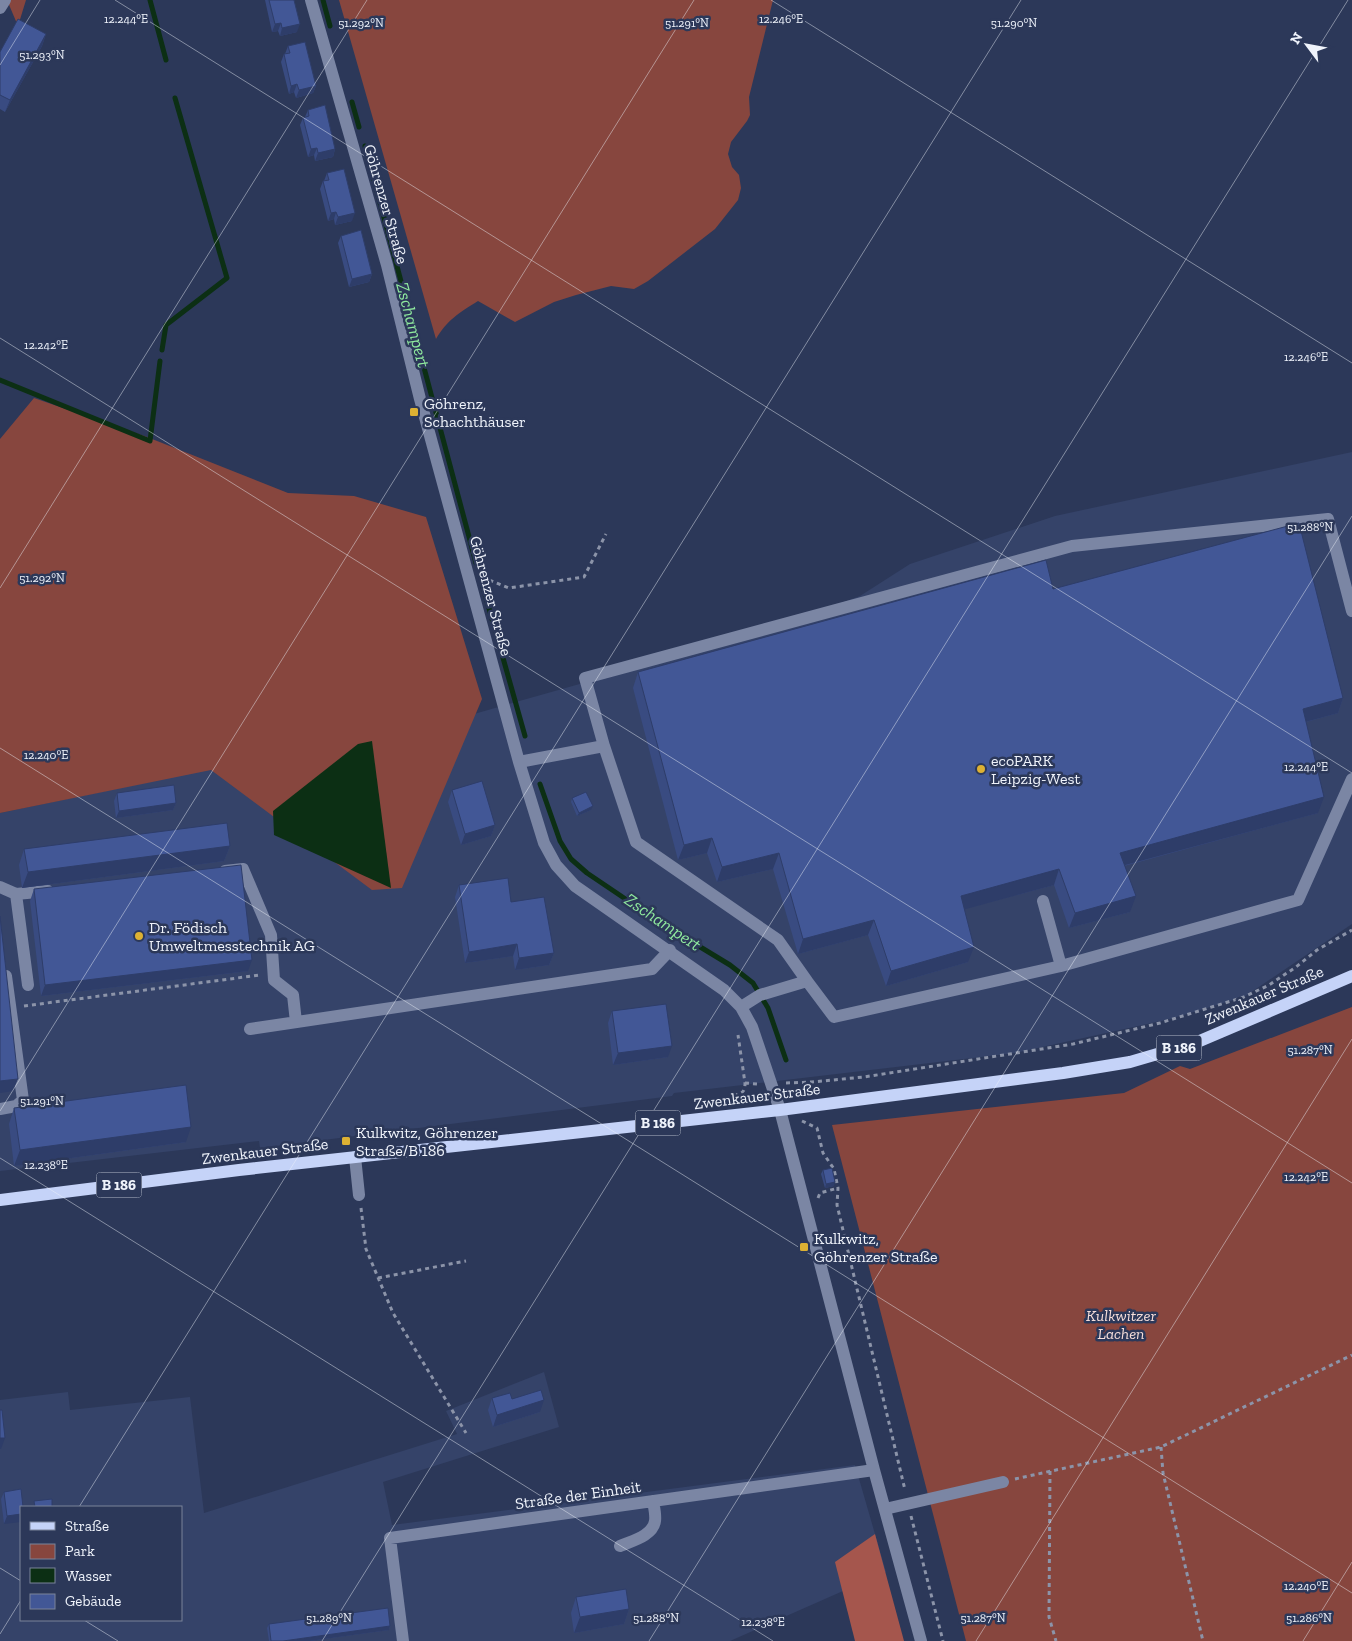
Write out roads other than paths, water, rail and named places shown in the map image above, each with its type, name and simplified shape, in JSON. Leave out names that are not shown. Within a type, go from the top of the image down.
[{"type":"main road","name":"Zwenkauer Straße","points":[[0,1200],[355,1157],[780,1110],[1063,1073],[1130,1062],[1195,1043],[1352,976]]},
{"type":"street","points":[[0,8],[5,0]]},
{"type":"street","name":"Göhrenzer Straße","points":[[310,0],[386,265],[420,399],[519,762],[544,843],[556,865],[575,886],[670,950],[724,990],[741,1008],[752,1027],[780,1110]]},
{"type":"street","points":[[1352,611],[1328,519],[1072,546],[585,678],[604,746],[636,842],[778,940],[834,1018],[1062,966],[1298,900],[1352,779]]},
{"type":"street","points":[[519,762],[604,746]]},
{"type":"street","points":[[214,872],[243,869],[271,935],[274,980],[293,995],[296,1022]]},
{"type":"street","points":[[0,887],[16,894],[56,890]]},
{"type":"street","points":[[16,894],[28,985]]},
{"type":"street","points":[[1043,901],[1062,966]]},
{"type":"street","points":[[250,1029],[652,969],[670,950]]},
{"type":"street","points":[[0,1109],[16,1106],[23,1100],[4,960]]},
{"type":"street","points":[[741,1008],[760,995],[807,981]]},
{"type":"street","points":[[780,1110],[874,1470],[921,1641]]},
{"type":"street","points":[[355,1157],[359,1195]]},
{"type":"street","name":"Straße der Einheit","points":[[403,1641],[390,1538],[874,1470]]},
{"type":"street","points":[[885,1508],[1003,1482]]},
{"type":"street","points":[[620,1546],[649,1532],[655,1522],[653,1501]]},
{"type":"water","points":[[372,741],[391,888],[274,835],[273,811],[358,744]]},
{"type":"waterway","points":[[150,0],[166,60]]},
{"type":"waterway","name":"Zschampert","points":[[323,0],[330,26]]},
{"type":"waterway","points":[[162,350],[166,325],[227,278],[175,98]]},
{"type":"waterway","name":"Zschampert","points":[[352,102],[359,127]]},
{"type":"waterway","name":"Zschampert","points":[[365,146],[476,563]]},
{"type":"waterway","points":[[0,380],[150,441],[160,361]]},
{"type":"waterway","name":"Zschampert","points":[[483,587],[525,736]]},
{"type":"waterway","name":"Zschampert","points":[[540,784],[560,841],[571,859],[587,873],[664,925],[730,965],[753,983],[768,1008],[786,1060]]},
{"type":"place","name":"Göhrenz, Schachthäuser","points":[[414,412]]},
{"type":"place","name":"ecoPARK Leipzig-West","points":[[981,769]]},
{"type":"place","name":"Dr. Födisch Umweltmesstechnik AG","points":[[139,936]]},
{"type":"place","name":"Kulkwitz, Göhrenzer Straße/B 186","points":[[346,1141]]},
{"type":"place","name":"Kulkwitz, Göhrenzer Straße","points":[[804,1247]]},
{"type":"park label","name":"Kulkwitzer Lachen","points":[[1121,1324]]}]
